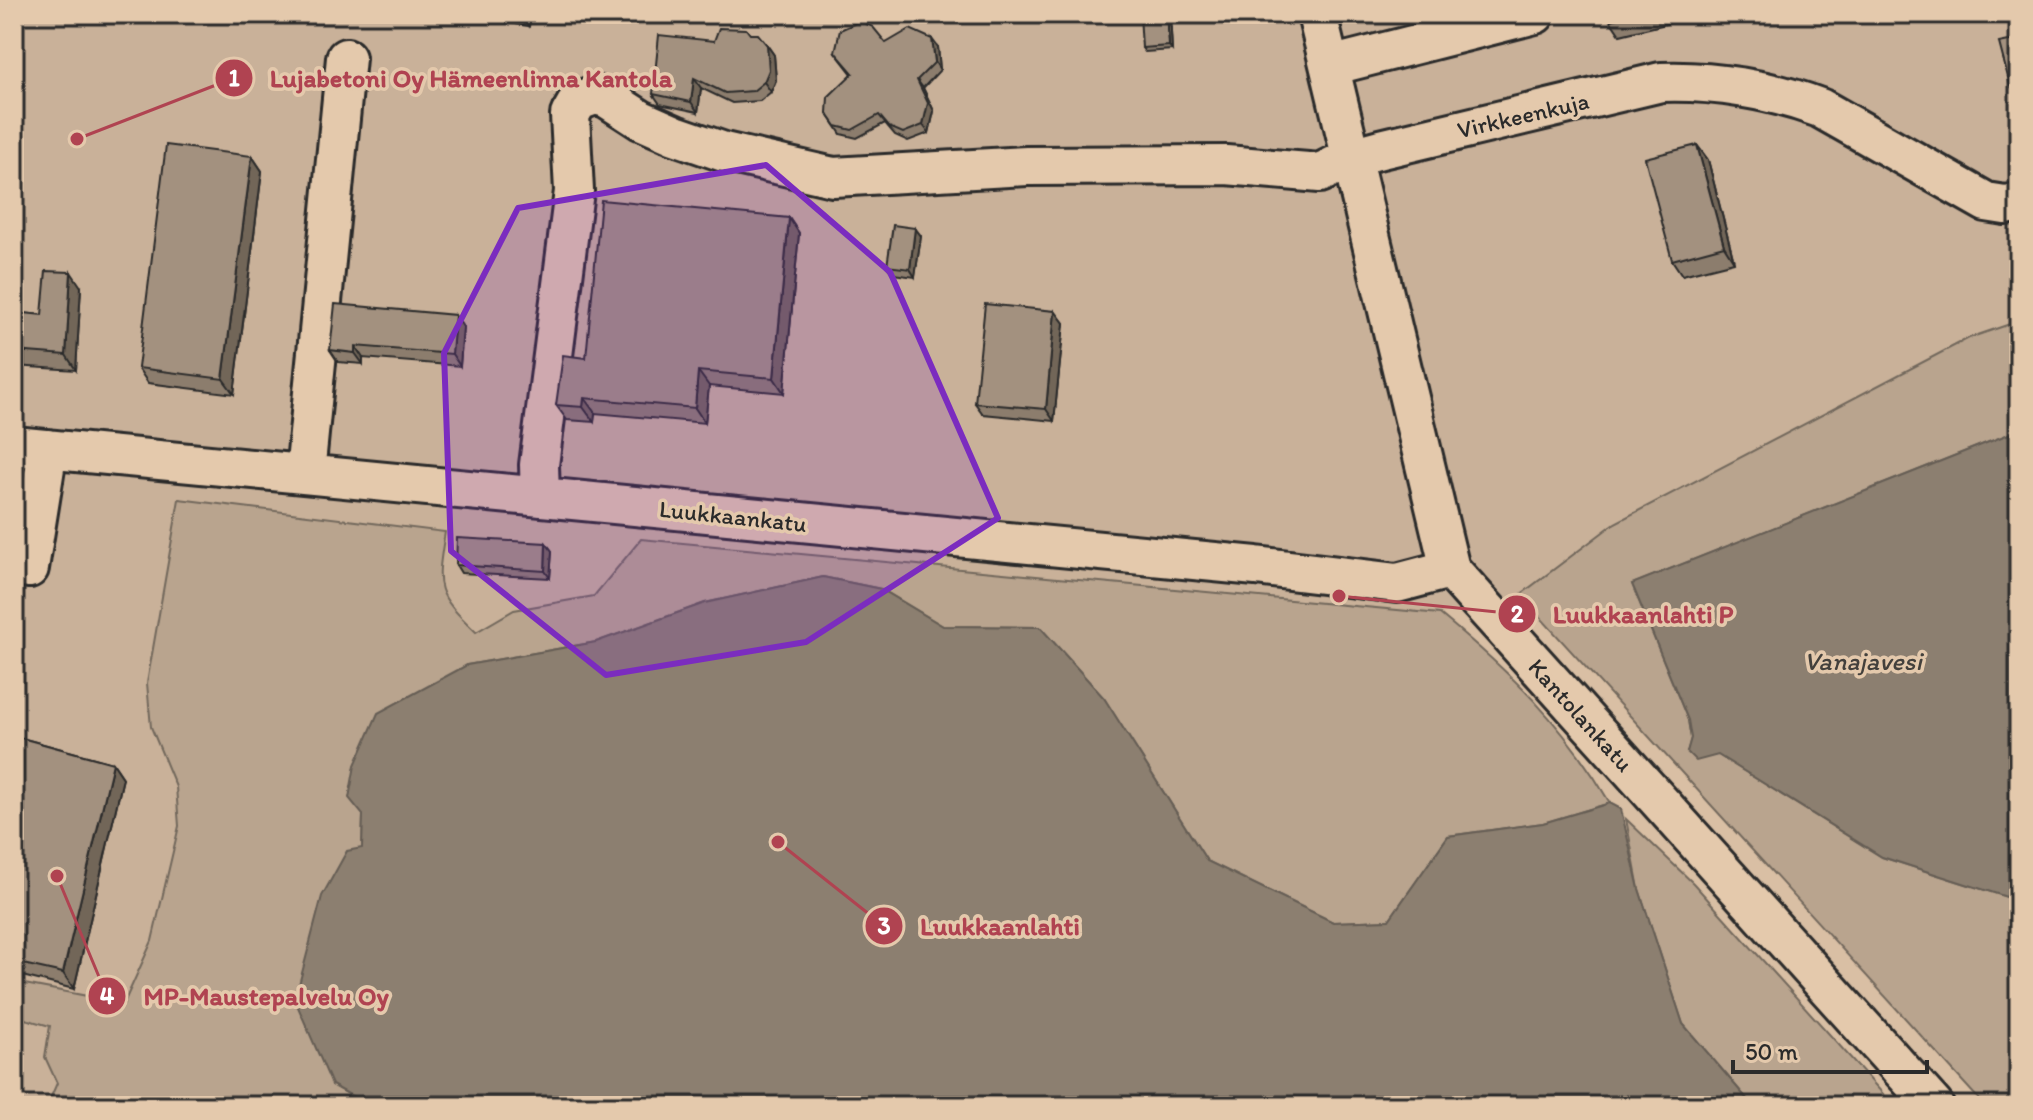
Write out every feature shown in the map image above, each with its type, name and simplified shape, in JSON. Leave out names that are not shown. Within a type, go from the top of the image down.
[{"type":"street","name":"Kantolankatu","points":[[1317,14],[1450,569],[1934,1106]]},
{"type":"street","points":[[1330,66],[1535,14]]},
{"type":"street","points":[[305,474],[346,58]]},
{"type":"street","name":"Virkkeenkuja","points":[[540,497],[539,465],[574,191],[570,115],[578,101],[595,95],[607,98],[641,120],[724,152],[833,177],[1027,166],[1226,165],[1320,173],[1352,157],[1661,82],[1695,80],[1799,100],[1820,108],[1986,202],[2005,205],[2019,203]]},
{"type":"street","points":[[29,568],[31,448]]},
{"type":"street","name":"Luukkaankatu","points":[[31,448],[1256,566],[1397,583],[1450,569]]},
{"type":"highlighted area","points":[[766,165],[890,272],[998,518],[806,642],[606,675],[451,551],[444,353],[518,208]]},
{"type":"shaded area","points":[[14,14],[2019,14],[2019,321],[1969,338],[1615,523],[1520,595],[1440,614],[641,539],[594,596],[514,610],[361,696],[276,1106],[14,1106]]},
{"type":"shaded area","points":[[2019,321],[2019,430],[1632,584],[1688,720],[1691,738],[1687,752],[1718,755],[1882,857],[2019,901],[2019,1106],[1985,1106],[1520,595],[1615,523],[1969,338]]},
{"type":"shaded area","points":[[179,499],[445,532],[440,566],[441,588],[452,607],[476,632],[514,610],[594,596],[641,539],[1440,614],[1490,657],[1534,701],[1574,748],[1610,803],[1543,823],[1448,836],[1389,920],[1333,922],[1207,861],[1104,698],[1040,627],[943,626],[881,589],[823,577],[705,603],[596,642],[467,665],[363,815],[362,849],[332,1085],[370,1106],[47,1106],[57,1083],[45,1057],[50,1026],[14,1016],[14,982],[124,1003],[152,941],[179,826],[176,787],[151,727],[147,683]]},
{"type":"shaded area","points":[[1626,819],[1693,883],[1894,1106],[1753,1106],[1683,1024],[1639,889]]},
{"type":"water","name":"Vanajavesi","points":[[2019,430],[2019,901],[1882,857],[1718,755],[1696,761],[1687,752],[1691,738],[1688,720],[1632,584]]},
{"type":"water","points":[[823,577],[881,589],[943,626],[1040,627],[1104,698],[1207,861],[1333,922],[1389,920],[1448,836],[1543,823],[1610,803],[1621,809],[1639,889],[1683,1024],[1753,1106],[370,1106],[332,1085],[295,1000],[322,896],[347,851],[362,848],[363,815],[349,798],[355,765],[378,713],[467,665],[596,642],[705,603]]},
{"type":"building","points":[[1140,14],[1167,14],[1169,46],[1142,48]]},
{"type":"building","points":[[1608,14],[1634,14],[1610,20]]},
{"type":"building","points":[[2013,14],[2019,14],[2019,37]]},
{"type":"building","points":[[860,21],[873,27],[886,43],[910,29],[932,39],[935,62],[917,80],[928,103],[923,125],[903,133],[889,127],[879,115],[852,130],[836,126],[827,113],[828,97],[853,73],[835,52],[840,30]]},
{"type":"building","points":[[719,28],[746,29],[750,34],[758,34],[767,45],[769,70],[764,82],[753,91],[725,93],[694,78],[691,102],[653,94],[659,35],[714,41]]},
{"type":"building","points":[[2019,39],[2019,82],[2010,85],[1999,43]]},
{"type":"building","points":[[166,145],[252,156],[223,379],[138,368]]},
{"type":"building","points":[[1697,145],[1724,246],[1672,260],[1645,158]]},
{"type":"building","points":[[601,200],[789,218],[774,378],[698,371],[695,408],[584,398],[583,407],[556,405],[563,355],[586,358]]},
{"type":"building","points":[[893,225],[915,228],[910,269],[887,266]]},
{"type":"building","points":[[46,271],[71,272],[66,355],[14,351],[14,312],[42,315]]},
{"type":"building","points":[[335,304],[455,315],[452,354],[355,346],[355,353],[330,350]]},
{"type":"building","points":[[985,304],[1055,311],[1046,409],[975,403]]},
{"type":"building","points":[[457,538],[546,543],[545,571],[456,565]]},
{"type":"building","points":[[14,736],[113,763],[63,973],[14,962]]},
{"type":"place","name":"Lujabetoni Oy Hämeenlinna Kantola","points":[[77,139]]},
{"type":"place","name":"Luukkaanlahti P","points":[[1339,596]]},
{"type":"place","name":"Luukkaanlahti","points":[[778,842]]},
{"type":"place","name":"MP-Maustepalvelu Oy","points":[[57,876]]}]
